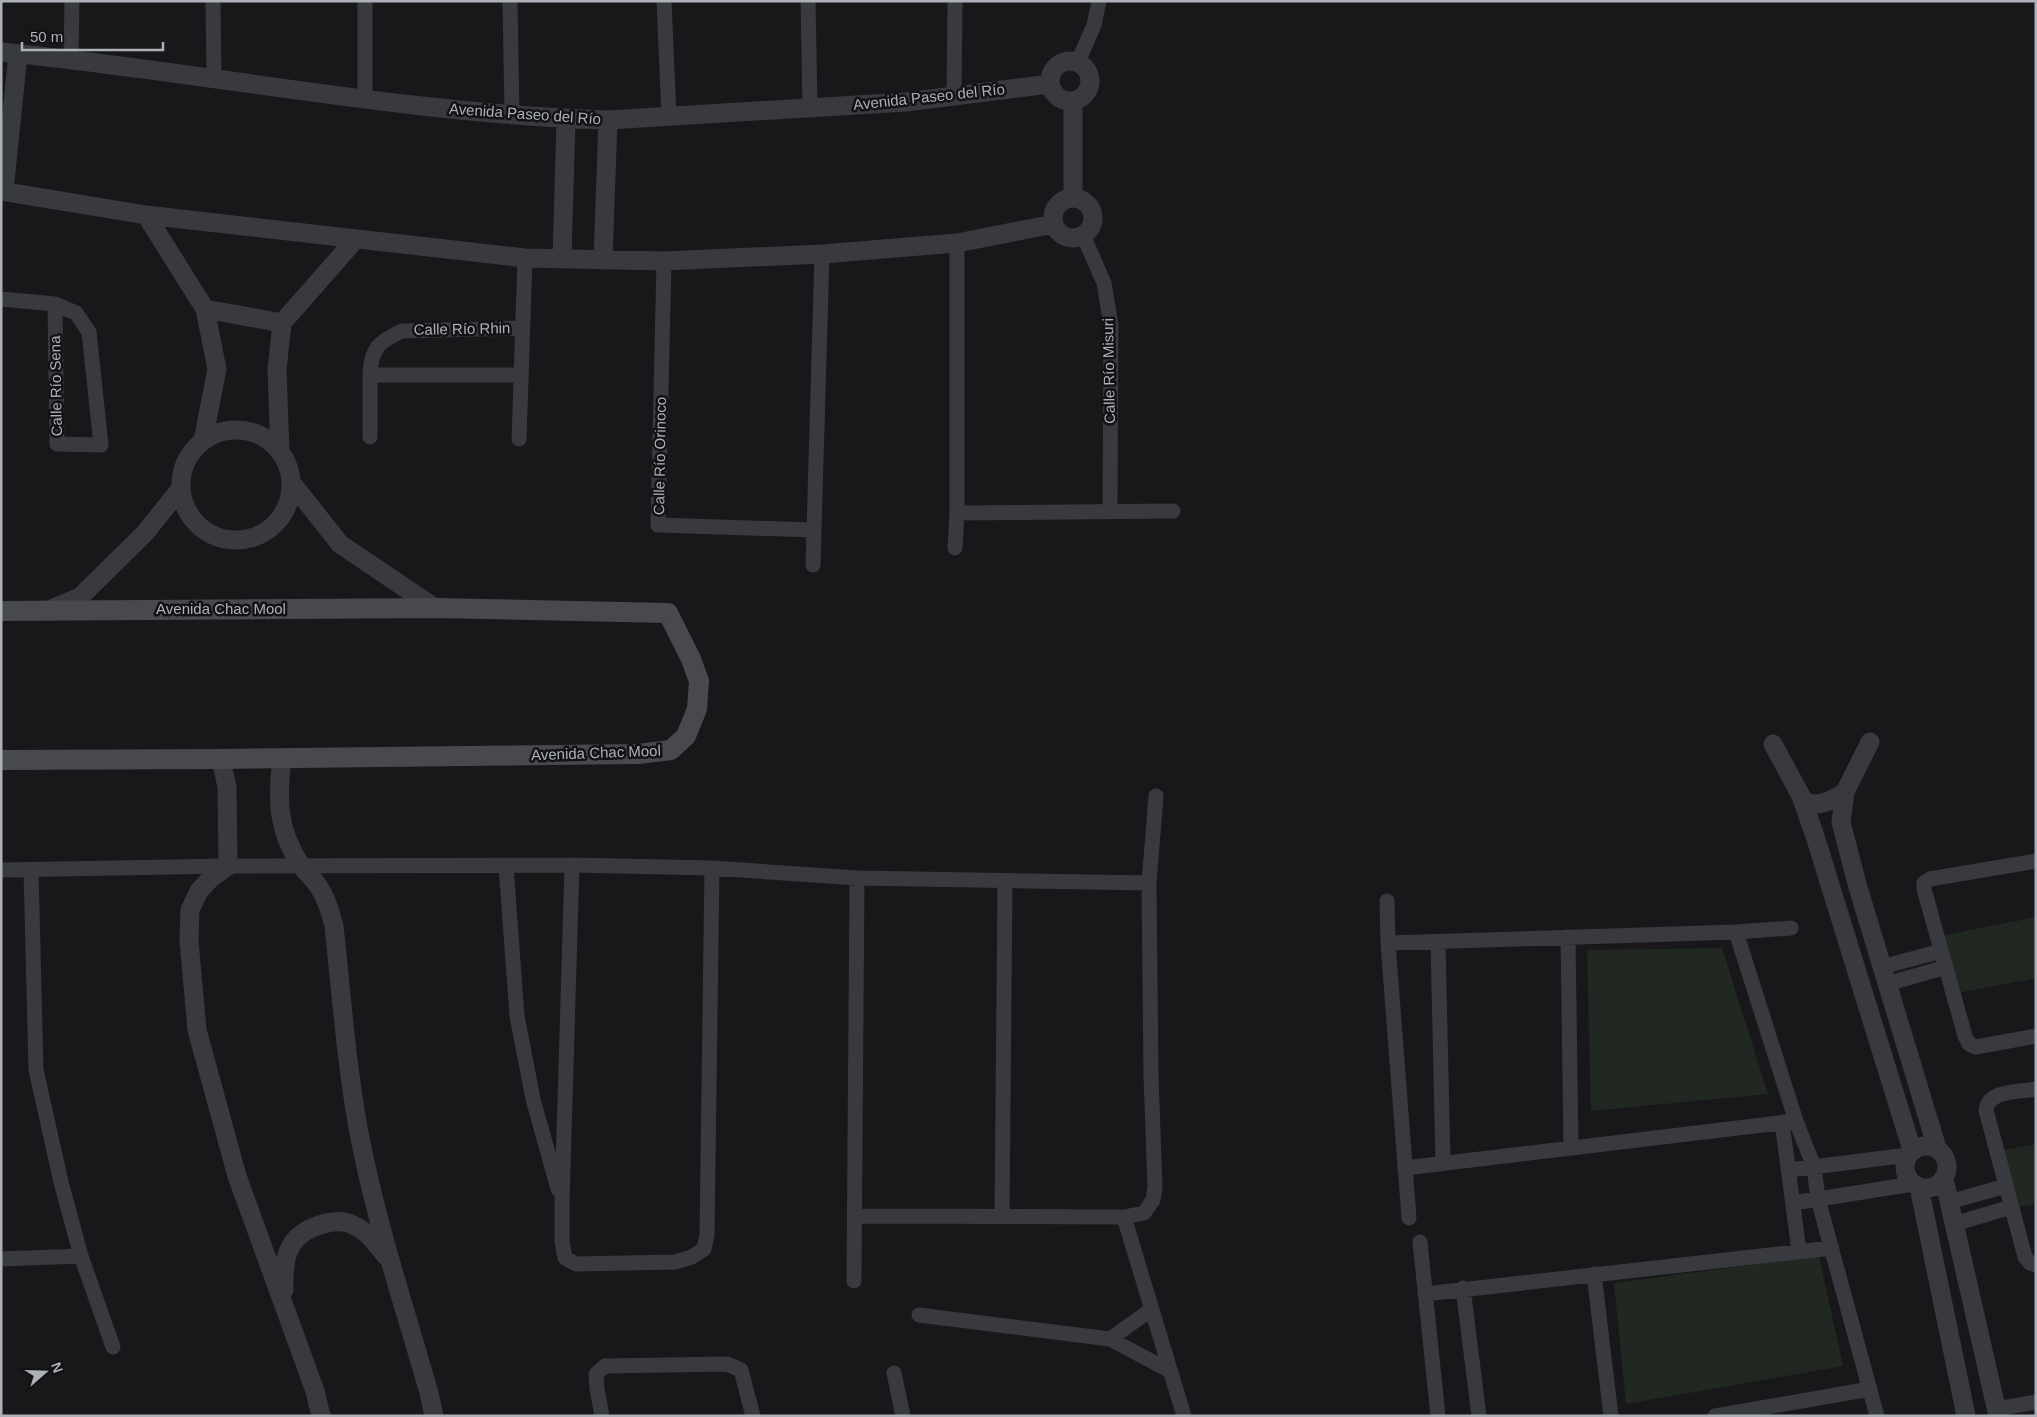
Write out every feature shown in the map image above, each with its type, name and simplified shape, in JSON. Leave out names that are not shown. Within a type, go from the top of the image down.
[{"type":"main road","name":"Avenida Chac Mool","points":[[1,611],[436,608],[668,613],[691,659],[700,682],[697,709],[686,736],[671,750],[638,754],[1,760]]},
{"type":"street","points":[[71,61],[72,1]]},
{"type":"street","points":[[213,1],[214,79]]},
{"type":"street","points":[[365,1],[365,98]]},
{"type":"street","points":[[510,1],[512,114]]},
{"type":"street","points":[[664,1],[669,116]]},
{"type":"street","points":[[808,1],[810,108]]},
{"type":"street","points":[[954,96],[955,1]]},
{"type":"street","points":[[1078,62],[1094,25],[1099,1]]},
{"type":"street","points":[[10,53],[2,191],[146,215],[525,258],[664,261],[822,254],[957,243],[1054,224]]},
{"type":"street","name":"Avenida Paseo del Río","points":[[10,53],[365,98],[566,119],[608,120],[906,102],[1050,84]]},
{"type":"street","points":[[1066,61],[1078,62],[1087,71],[1090,83],[1084,95],[1073,101],[1067,101],[1056,95],[1050,84],[1052,72],[1066,61]]},
{"type":"street","points":[[1073,101],[1073,198]]},
{"type":"street","points":[[562,259],[566,119]]},
{"type":"street","points":[[603,260],[608,120]]},
{"type":"street","points":[[1067,198],[1073,198],[1085,202],[1092,212],[1092,226],[1083,235],[1072,238],[1061,234],[1054,224],[1053,218],[1057,206],[1067,198]]},
{"type":"street","points":[[146,215],[205,309],[216,369],[203,441]]},
{"type":"street","name":"Calle Río Misuri","points":[[1083,235],[1104,282],[1111,325],[1110,512]]},
{"type":"street","points":[[280,452],[277,370],[282,323],[355,240]]},
{"type":"street","points":[[955,548],[957,513],[957,243]]},
{"type":"street","points":[[813,565],[822,254]]},
{"type":"street","name":"Calle Río Rhin","points":[[519,439],[525,258]]},
{"type":"street","name":"Calle Río Orinoco","points":[[664,261],[658,525],[814,530]]},
{"type":"street","name":"Calle Río Sena","points":[[1,299],[54,304],[76,313],[89,332],[101,445],[57,444],[54,304]]},
{"type":"street","points":[[205,309],[282,323]]},
{"type":"street","name":"Calle Río Rhin","points":[[370,437],[371,356],[385,339],[402,331],[523,328]]},
{"type":"street","points":[[370,375],[522,374]]},
{"type":"street","points":[[236,430],[253,432],[268,440],[280,452],[288,466],[291,482],[290,498],[283,514],[272,528],[257,536],[240,540],[223,539],[207,532],[194,521],[185,506],[181,488],[183,470],[190,454],[203,441],[218,433],[236,430]]},
{"type":"street","points":[[291,482],[340,544],[436,608]]},
{"type":"street","points":[[49,610],[80,597],[144,533],[181,488]]},
{"type":"street","points":[[957,513],[1173,511]]},
{"type":"street","points":[[1870,742],[1846,792],[1841,822],[1857,884],[1937,1148]]},
{"type":"street","points":[[1773,744],[1802,800],[1910,1153],[1906,1161],[1906,1174],[1916,1186],[1966,1416]]},
{"type":"street","points":[[282,758],[278,792],[280,812],[292,850],[302,867],[317,884],[327,902],[334,926],[349,1077],[374,1204],[434,1416]]},
{"type":"street","points":[[221,759],[227,787],[228,866]]},
{"type":"street","points":[[1802,800],[1809,804],[1818,805],[1846,792]]},
{"type":"street","points":[[856,1216],[1124,1217],[1144,1213],[1153,1200],[1155,1188],[1151,1075],[1149,883],[1156,796]]},
{"type":"street","points":[[2036,861],[1930,879],[1924,883],[1941,951],[1965,1036],[1969,1044],[1976,1047],[2036,1036]]},
{"type":"street","points":[[1,870],[228,866],[572,865],[712,868],[858,878],[1149,883]]},
{"type":"street","points":[[572,865],[562,1241],[566,1258],[576,1264],[675,1262],[692,1257],[704,1250],[707,1235],[712,868]]},
{"type":"street","points":[[228,866],[210,878],[199,892],[190,910],[189,941],[197,1030],[237,1176],[315,1391],[321,1416]]},
{"type":"street","points":[[506,866],[517,1016],[533,1099],[562,1202]]},
{"type":"street","points":[[31,870],[36,1070],[61,1182],[81,1256],[113,1348]]},
{"type":"street","points":[[854,1281],[858,878]]},
{"type":"street","points":[[1830,888],[1842,881],[1850,881],[1857,884]]},
{"type":"street","points":[[1002,1217],[1005,882]]},
{"type":"street","points":[[1387,900],[1388,943],[1410,1218]]},
{"type":"street","points":[[1388,943],[1736,932],[1791,928]]},
{"type":"street","points":[[1736,932],[1789,1121],[1814,1167],[1818,1199],[1877,1416]]},
{"type":"street","points":[[1568,937],[1571,1148]]},
{"type":"street","points":[[1438,942],[1443,1163]]},
{"type":"street","points":[[1885,976],[1941,951]]},
{"type":"street","points":[[1885,976],[1946,967]]},
{"type":"street","points":[[2036,1089],[1993,1096],[1987,1103],[1986,1110],[2025,1257],[2030,1263],[2036,1265]]},
{"type":"street","points":[[1405,1168],[1789,1121]]},
{"type":"street","points":[[1789,1121],[1789,1170],[1799,1252]]},
{"type":"street","points":[[1789,1170],[1910,1153],[1924,1145],[1937,1148],[1943,1153],[1948,1166],[1944,1179],[1997,1412],[2036,1402]]},
{"type":"street","points":[[1793,1203],[1916,1186],[1933,1187],[1944,1179]]},
{"type":"street","points":[[1949,1202],[2006,1186]]},
{"type":"street","points":[[1954,1224],[2011,1207]]},
{"type":"street","points":[[1124,1217],[1184,1416]]},
{"type":"street","points":[[285,1308],[284,1267],[289,1246],[304,1231],[337,1221],[353,1225],[366,1233],[392,1264]]},
{"type":"street","points":[[1420,1242],[1438,1416]]},
{"type":"street","points":[[1425,1294],[1463,1288],[1832,1248]]},
{"type":"street","points":[[1,1259],[81,1256]]},
{"type":"street","points":[[1594,1274],[1611,1416]]},
{"type":"street","points":[[1463,1288],[1480,1416]]},
{"type":"street","points":[[1110,1339],[1152,1309]]},
{"type":"street","points":[[919,1315],[1110,1339],[1170,1370]]},
{"type":"street","points":[[602,1416],[596,1374],[605,1366],[727,1364],[741,1370],[753,1416]]},
{"type":"street","points":[[894,1373],[902,1416]]},
{"type":"street","points":[[1715,1416],[1870,1389]]},
{"type":"shaded area","points":[[2036,917],[2036,978],[1957,993],[1945,935]]},
{"type":"shaded area","points":[[1722,948],[1768,1094],[1591,1111],[1587,950]]},
{"type":"shaded area","points":[[2036,1144],[2036,1204],[2015,1208],[2004,1150]]},
{"type":"shaded area","points":[[1819,1256],[1843,1366],[1626,1404],[1614,1283]]}]
